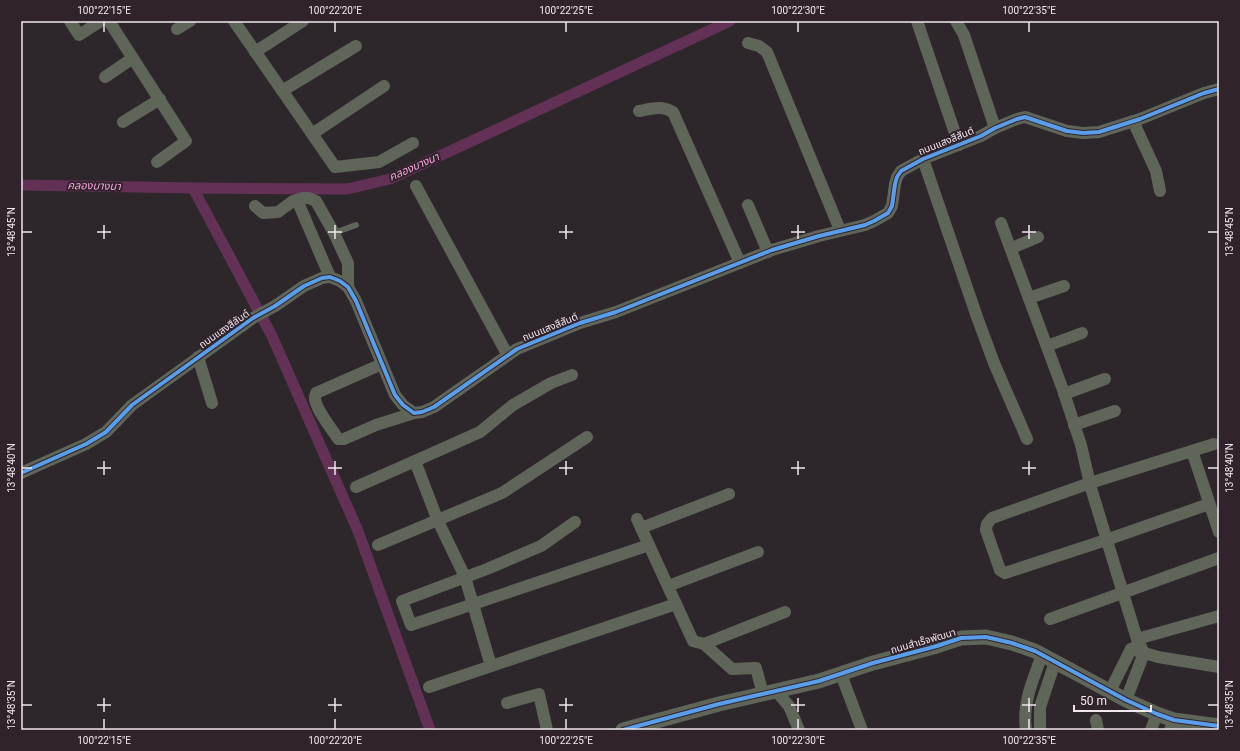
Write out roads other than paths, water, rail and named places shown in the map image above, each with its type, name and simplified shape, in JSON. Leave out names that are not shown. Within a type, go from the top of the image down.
[{"type":"street","points":[[70,21],[80,35],[100,21]]},
{"type":"street","points":[[109,21],[186,141],[157,162]]},
{"type":"street","points":[[177,29],[190,21]]},
{"type":"street","points":[[234,21],[334,166],[379,162],[413,143]]},
{"type":"street","points":[[255,52],[303,21]]},
{"type":"street","points":[[917,21],[959,145]]},
{"type":"street","points":[[956,21],[964,35],[995,128]]},
{"type":"street","points":[[748,43],[759,46],[767,52],[840,230]]},
{"type":"street","points":[[282,91],[356,46]]},
{"type":"street","points":[[105,77],[133,58]]},
{"type":"street","points":[[312,134],[384,86]]},
{"type":"street","name":"ถนนแสงสีสันต์","points":[[382,364],[316,393],[316,406],[338,439],[344,439],[376,425],[414,413],[422,412],[434,407],[516,349],[561,331],[616,312],[768,252],[840,230],[865,225],[888,213],[892,206],[897,177],[901,171],[923,159],[981,136],[995,128],[1025,117],[1067,131],[1083,133],[1099,132],[1133,121],[1204,93],[1219,89]]},
{"type":"street","points":[[123,122],[160,99]]},
{"type":"street","points":[[639,111],[666,107],[672,112],[740,264]]},
{"type":"street","points":[[1133,121],[1156,171],[1160,191]]},
{"type":"street","points":[[923,159],[977,317],[1027,439]]},
{"type":"street","points":[[416,186],[507,354]]},
{"type":"street","points":[[256,206],[263,213],[278,212],[297,200],[309,198],[316,201],[334,233],[348,263],[348,288]]},
{"type":"street","points":[[297,200],[330,277],[340,281],[348,288],[356,301],[395,395],[403,405],[414,413]]},
{"type":"street","points":[[748,205],[768,252]]},
{"type":"street","points":[[1001,223],[1012,248],[1081,445],[1106,540],[1138,647],[1126,700]]},
{"type":"street","points":[[1012,248],[1038,237]]},
{"type":"street","name":"ถนนแสงสีสันต์","points":[[21,473],[86,444],[106,432],[132,405],[253,318],[275,306],[304,286],[322,278],[330,277]]},
{"type":"street","points":[[1030,298],[1064,286]]},
{"type":"street","points":[[1047,346],[1082,333]]},
{"type":"street","points":[[198,357],[212,403]]},
{"type":"street","points":[[356,487],[480,432],[513,405],[551,383],[572,375]]},
{"type":"street","points":[[1064,394],[1105,379]]},
{"type":"street","points":[[1074,425],[1115,411]]},
{"type":"street","points":[[378,545],[502,493],[587,437]]},
{"type":"street","points":[[1210,504],[1005,573],[1000,570],[986,530],[987,524],[992,518],[1090,483],[1214,444]]},
{"type":"street","points":[[1192,451],[1219,532]]},
{"type":"street","points":[[415,461],[438,521],[465,577],[491,666]]},
{"type":"street","points":[[729,494],[639,523],[693,640],[704,644],[732,669],[756,668],[770,692],[789,706],[799,730]]},
{"type":"street","points":[[575,522],[541,546],[402,601],[411,625],[649,545]]},
{"type":"street","points":[[668,586],[758,552]]},
{"type":"street","points":[[1050,619],[1219,558]]},
{"type":"street","points":[[429,687],[676,604]]},
{"type":"street","points":[[704,644],[785,612]]},
{"type":"street","points":[[1110,691],[1138,647],[1219,616]]},
{"type":"street","name":"ถนนสำเร็จพัฒนา","points":[[623,730],[770,692],[819,681],[873,663],[961,638],[986,637],[1012,643],[1049,658],[1126,700],[1157,714],[1172,725],[1219,726]]},
{"type":"street","points":[[1138,647],[1219,667]]},
{"type":"street","points":[[1026,730],[1026,702],[1049,658]]},
{"type":"street","points":[[1040,730],[1040,707],[1049,658]]},
{"type":"street","points":[[841,674],[862,730]]},
{"type":"street","points":[[507,703],[539,694],[547,730]]},
{"type":"street","points":[[1151,730],[1157,714]]},
{"type":"lane","points":[[334,233],[356,225]]},
{"type":"waterway","name":"คลองบางนา","points":[[21,185],[347,189],[390,179],[730,21]]},
{"type":"waterway","points":[[193,188],[272,336],[358,531],[430,730]]}]
